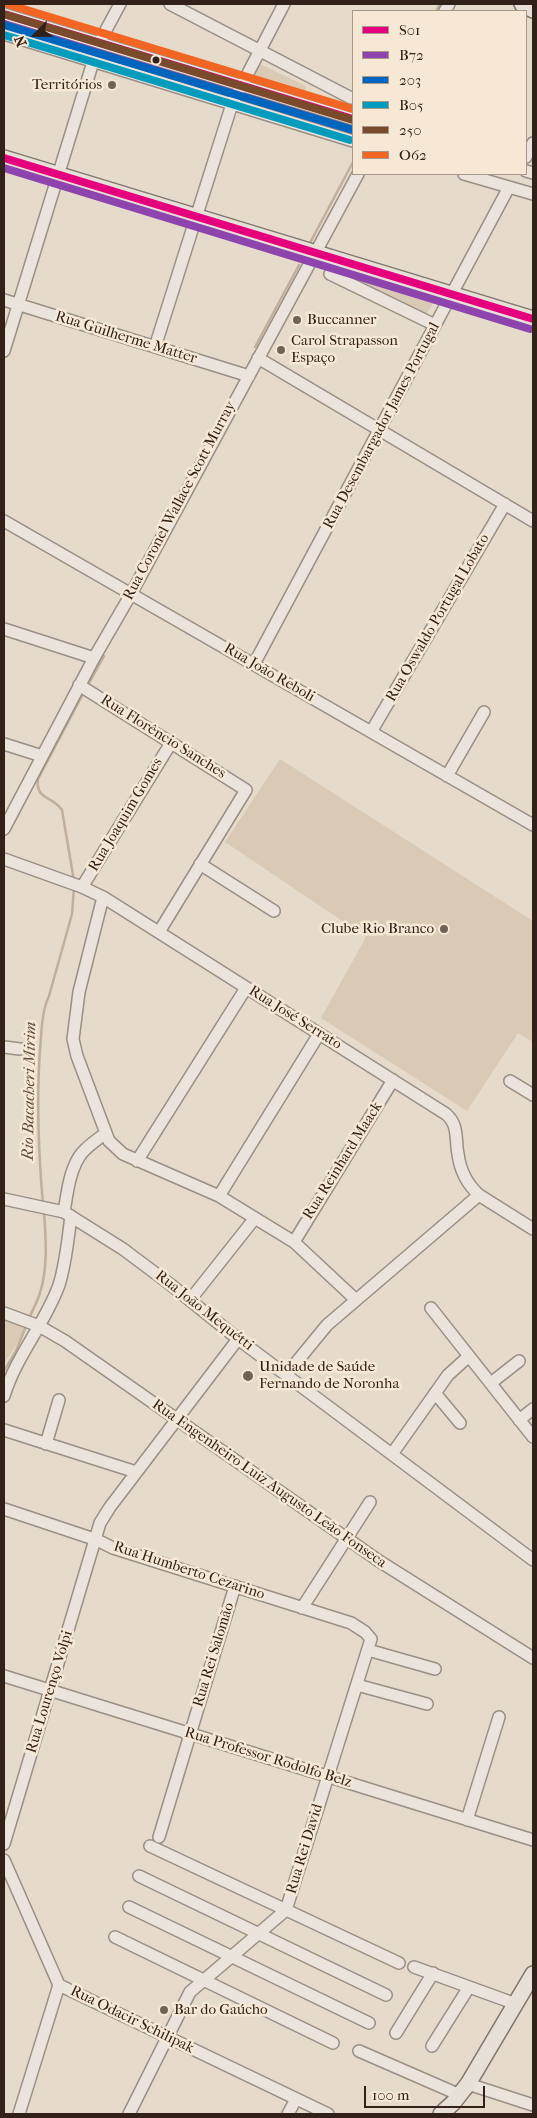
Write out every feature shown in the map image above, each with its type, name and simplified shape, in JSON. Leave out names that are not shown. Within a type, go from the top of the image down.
[{"type":"main road","points":[[522,4],[533,10]]},
{"type":"main road","points":[[4,158],[533,319]]},
{"type":"main road","points":[[441,2114],[464,2090],[533,1974]]},
{"type":"street","points":[[99,43],[120,4]]},
{"type":"street","points":[[170,4],[351,98]]},
{"type":"street","points":[[155,347],[232,104],[240,85],[284,4]]},
{"type":"street","points":[[4,14],[352,119]]},
{"type":"street","points":[[4,34],[352,140]]},
{"type":"street","points":[[4,351],[93,62]]},
{"type":"street","points":[[527,155],[533,143]]},
{"type":"street","name":"Rua Coronel Wallace Scott Murray","points":[[4,829],[94,658],[131,594],[357,175]]},
{"type":"street","points":[[467,175],[533,194]]},
{"type":"street","name":"Rua Desembargador James Portugal","points":[[254,664],[509,187]]},
{"type":"street","points":[[330,274],[435,325]]},
{"type":"street","name":"Rua Guilherme Matter","points":[[4,300],[249,376]]},
{"type":"street","points":[[258,358],[533,521]]},
{"type":"street","name":"Rua Oswaldo Portugal Lobato","points":[[371,732],[504,504]]},
{"type":"street","name":"Rua João Reboli","points":[[4,521],[533,825]]},
{"type":"street","points":[[4,629],[94,658]]},
{"type":"street","name":"Rua Florêncio Sanches","points":[[80,685],[246,790],[200,864]]},
{"type":"street","points":[[447,776],[484,712]]},
{"type":"street","name":"Rua Joaquim Gomes","points":[[77,886],[171,743]]},
{"type":"street","points":[[4,744],[42,756]]},
{"type":"street","name":"Rua José Serrato","points":[[4,859],[103,897],[451,1118],[455,1125],[460,1164],[468,1182],[479,1195],[533,1229]]},
{"type":"street","points":[[159,932],[200,864],[274,911]]},
{"type":"street","points":[[103,897],[79,992],[72,1039],[106,1133],[117,1151],[219,1196],[294,1242],[355,1299]]},
{"type":"street","points":[[137,1161],[246,988]]},
{"type":"street","points":[[219,1196],[319,1034]]},
{"type":"street","points":[[4,1047],[20,1048]]},
{"type":"street","name":"Rua Reinhard Maack","points":[[294,1242],[393,1080]]},
{"type":"street","points":[[510,1081],[533,1095]]},
{"type":"street","points":[[4,1396],[13,1371],[59,1285],[70,1182],[79,1157],[106,1133]]},
{"type":"street","points":[[286,1375],[321,1331],[355,1299],[479,1195]]},
{"type":"street","name":"Rua João Mequétti","points":[[4,1199],[68,1214],[139,1260],[286,1375],[392,1454],[531,1553]]},
{"type":"street","points":[[190,1300],[255,1218]]},
{"type":"street","points":[[431,1308],[533,1437]]},
{"type":"street","name":"Rua Engenheiro Luiz Augusto Leão Fonseca","points":[[4,1313],[36,1326],[65,1341],[392,1570],[533,1658]]},
{"type":"street","name":"Rua Lourenço Volpi","points":[[4,1841],[97,1540],[100,1523],[136,1472],[238,1339]]},
{"type":"street","points":[[392,1454],[448,1375],[469,1356]]},
{"type":"street","points":[[491,1384],[519,1361]]},
{"type":"street","points":[[435,1393],[460,1423]]},
{"type":"street","points":[[46,1444],[59,1400]]},
{"type":"street","points":[[519,1420],[533,1409]]},
{"type":"street","points":[[4,1430],[136,1472]]},
{"type":"street","points":[[302,1608],[370,1502]]},
{"type":"street","name":"Rua Humberto Cezarino","points":[[4,1509],[97,1540],[113,1548],[351,1623],[365,1632],[369,1644]]},
{"type":"street","name":"Rua Rei Salomão","points":[[235,1586],[190,1734],[154,1842],[286,1910]]},
{"type":"street","points":[[369,1644],[435,1669]]},
{"type":"street","name":"Rua Rei David","points":[[166,2036],[190,1992],[286,1910],[369,1644]]},
{"type":"street","name":"Rua Professor Rodolfo Belz","points":[[4,1676],[533,1840]]},
{"type":"street","points":[[357,1685],[427,1704]]},
{"type":"street","points":[[467,1820],[499,1718]]},
{"type":"street","name":"Rua Odacir Schilipak","points":[[4,1860],[59,1985],[328,2114]]},
{"type":"street","points":[[139,1876],[386,1996]]},
{"type":"street","points":[[130,1906],[369,2023]]},
{"type":"street","points":[[286,1910],[398,1963]]},
{"type":"street","points":[[115,1937],[333,2043]]},
{"type":"street","points":[[414,1967],[516,2004]]},
{"type":"street","points":[[396,2033],[432,1974]]},
{"type":"street","points":[[19,2114],[59,1985]]},
{"type":"street","points":[[432,2046],[469,1987]]},
{"type":"street","points":[[129,2114],[166,2036]]},
{"type":"street","points":[[358,2051],[464,2090],[533,2105]]},
{"type":"street","points":[[288,2114],[296,2099]]},
{"type":"shaded area","points":[[258,63],[302,84],[306,87],[305,95],[300,96],[252,80]]},
{"type":"shaded area","points":[[339,272],[435,300],[426,315]]},
{"type":"shaded area","name":"Clube Rio Branco","points":[[280,759],[533,921],[533,1042],[518,1033],[467,1111],[321,1018],[366,937],[225,842]]},
{"type":"shaded area","points":[[4,1318],[26,1328],[4,1363]]},
{"type":"waterway","name":"Rio Bacacheri Mirim","points":[[437,10],[440,4]]},
{"type":"waterway","name":"Rio Bacacheri Mirim","points":[[310,243],[352,164]]},
{"type":"waterway","name":"Rio Bacacheri Mirim","points":[[255,347],[299,265]]},
{"type":"waterway","name":"Rio Bacacheri Mirim","points":[[87,687],[104,656]]},
{"type":"waterway","name":"Rio Bacacheri Mirim","points":[[74,881],[62,810],[39,791],[38,779],[84,692]]},
{"type":"waterway","name":"Rio Bacacheri Mirim","points":[[43,1204],[38,1120],[39,1058],[43,1016],[72,914],[74,887]]},
{"type":"waterway","name":"Rio Bacacheri Mirim","points":[[29,1318],[43,1283],[46,1242],[44,1212]]},
{"type":"waterway","name":"Rio Bacacheri Mirim","points":[[4,1371],[16,1351],[26,1326]]},
{"type":"transit line","name":"O62","points":[[7,4],[352,109]]},
{"type":"transit line","name":"S01","points":[[4,14],[352,119]]},
{"type":"transit line","name":"250","points":[[7,15],[352,120]]},
{"type":"transit line","name":"B72","points":[[4,24],[350,129]]},
{"type":"transit line","name":"203","points":[[4,25],[352,130]]},
{"type":"transit line","name":"B05","points":[[4,35],[350,140]]},
{"type":"transit line","name":"S01","points":[[4,158],[533,319]]},
{"type":"transit line","name":"B72","points":[[4,168],[530,329]]},
{"type":"place","name":"Territórios","points":[[112,85]]},
{"type":"place","name":"Buccanner","points":[[297,320]]},
{"type":"place","name":"Carol Strapasson Espaço","points":[[281,350]]},
{"type":"place","name":"Clube Rio Branco","points":[[444,929]]},
{"type":"place","name":"Unidade de Saúde Fernando de Noronha","points":[[248,1376]]},
{"type":"place","name":"Bar do Gaúcho","points":[[164,2010]]}]
